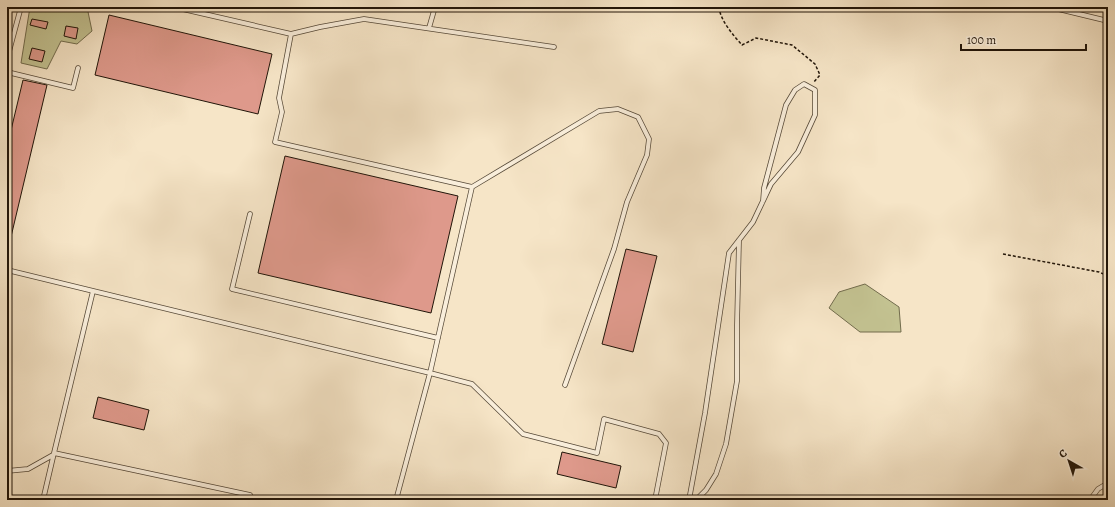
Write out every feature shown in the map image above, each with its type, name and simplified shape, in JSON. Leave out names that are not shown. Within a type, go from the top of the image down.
[{"type":"lane","points":[[7,59],[21,7]]},
{"type":"lane","points":[[174,7],[291,34],[364,19],[554,47]]},
{"type":"lane","points":[[429,28],[435,7]]},
{"type":"lane","points":[[1050,7],[1108,21]]},
{"type":"lane","points":[[291,34],[279,98],[282,112],[275,142],[472,187],[599,111],[618,109],[638,118],[649,139],[647,155],[627,202],[614,249],[565,385]]},
{"type":"lane","points":[[7,72],[73,88],[78,68]]},
{"type":"lane","points":[[689,500],[705,413],[729,253],[753,222],[763,201],[771,184],[798,152],[815,115],[815,90],[804,84],[794,90],[786,105],[764,188],[763,201]]},
{"type":"lane","points":[[396,500],[430,373],[472,187]]},
{"type":"lane","points":[[250,214],[232,288],[438,338]]},
{"type":"lane","points":[[696,500],[706,490],[716,474],[726,444],[737,381],[739,240]]},
{"type":"lane","points":[[7,270],[472,384],[523,434],[597,453],[604,419],[659,434],[666,443],[655,500]]},
{"type":"lane","points":[[44,500],[93,291]]},
{"type":"lane","points":[[7,471],[28,469],[54,454],[250,495]]},
{"type":"lane","points":[[1090,500],[1098,489],[1108,483]]},
{"type":"path","points":[[719,7],[719,11],[730,31],[742,45],[756,38],[792,45],[815,64],[820,75],[810,87]]},
{"type":"path","points":[[1003,254],[1099,272],[1108,276]]},
{"type":"shaded area","points":[[30,7],[87,7],[92,31],[77,44],[61,41],[47,69],[21,63]]},
{"type":"shaded area","points":[[865,284],[899,307],[901,332],[860,332],[829,308],[839,292]]},
{"type":"building","points":[[109,15],[272,54],[258,114],[95,75]]},
{"type":"building","points":[[32,19],[48,22],[46,29],[30,25]]},
{"type":"building","points":[[66,26],[78,28],[76,39],[64,36]]},
{"type":"building","points":[[32,48],[45,51],[42,62],[29,59]]},
{"type":"building","points":[[23,80],[47,85],[10,241],[7,241],[7,147]]},
{"type":"building","points":[[285,156],[458,196],[431,313],[258,273]]},
{"type":"building","points":[[626,249],[657,256],[633,352],[602,344]]},
{"type":"building","points":[[98,397],[149,410],[144,430],[93,418]]},
{"type":"building","points":[[562,452],[621,466],[616,488],[557,474]]}]
